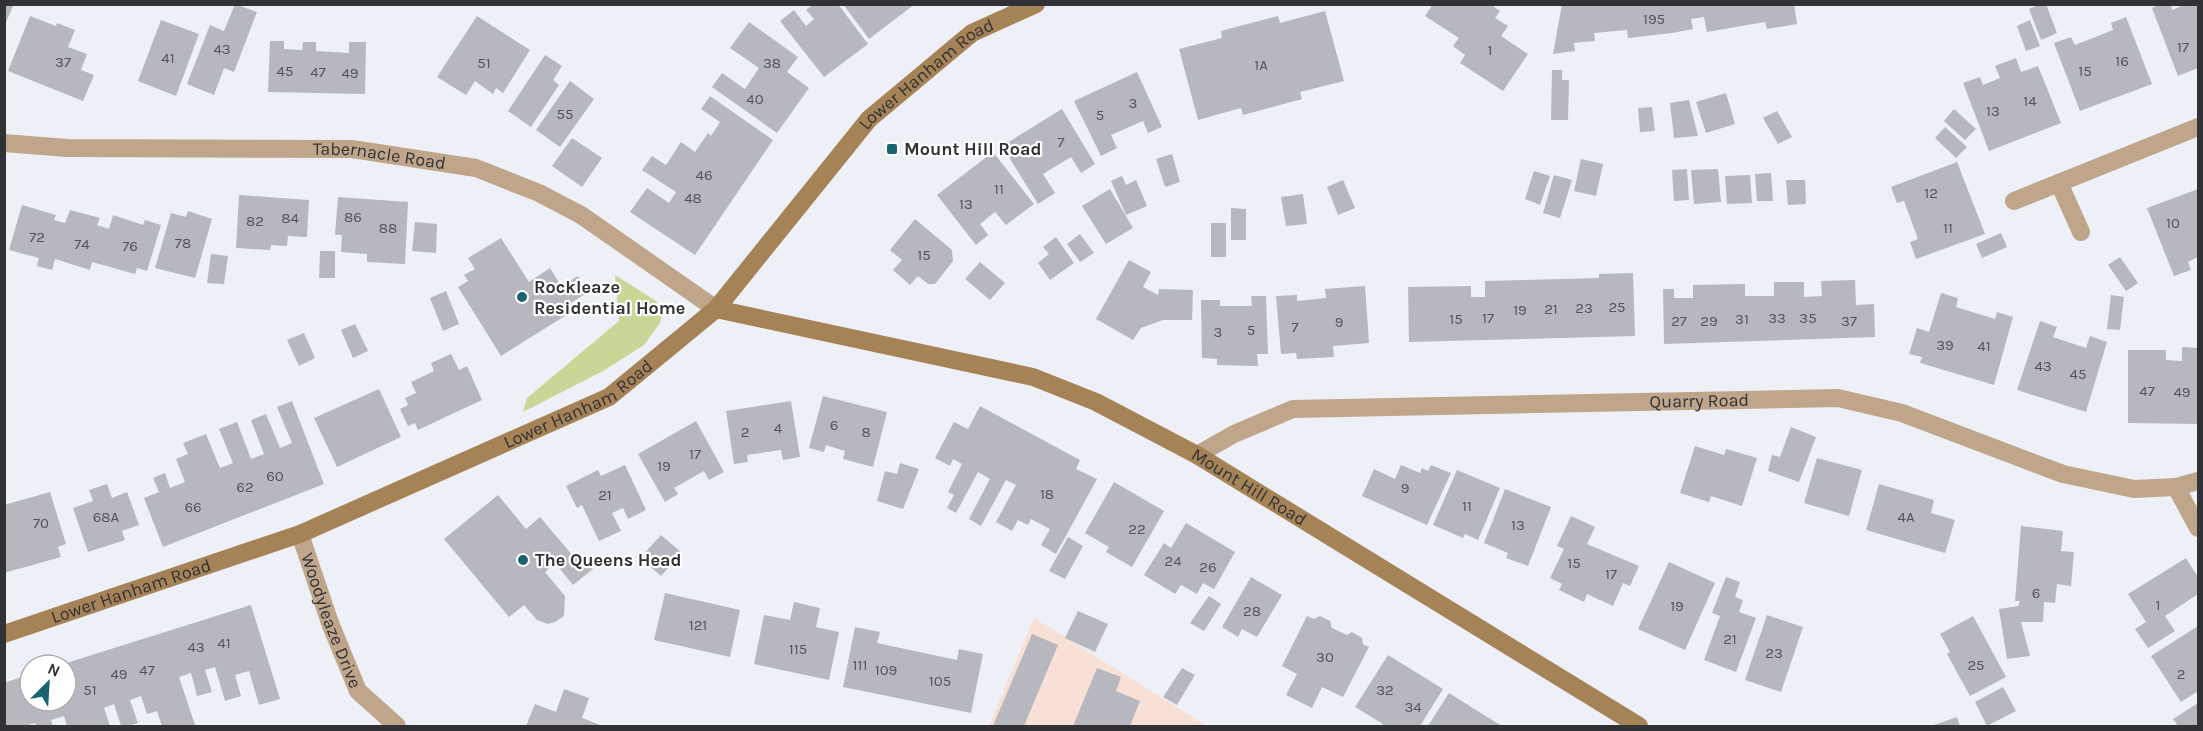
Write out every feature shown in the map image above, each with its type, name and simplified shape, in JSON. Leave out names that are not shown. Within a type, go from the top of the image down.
[{"type":"main road","name":"Lower Hanham Road","points":[[4,634],[300,534],[609,397],[716,309],[869,119],[972,33],[1036,4]]},
{"type":"main road","name":"Mount Hill Road","points":[[716,309],[1033,377],[1096,402],[1197,455],[1639,726]]},
{"type":"street","points":[[2014,201],[2199,127]]},
{"type":"street","name":"Tabernacle Road","points":[[4,143],[67,148],[352,149],[476,168],[539,193],[581,215],[716,309]]},
{"type":"street","points":[[2059,183],[2081,231]]},
{"type":"street","name":"Quarry Road","points":[[1197,455],[1234,434],[1293,409],[1838,398],[1902,413],[2063,474],[2134,489],[2176,487],[2199,481]]},
{"type":"street","points":[[2176,487],[2199,528]]},
{"type":"street","name":"Woodyleaze Drive","points":[[300,534],[330,623],[358,691],[397,726]]},
{"type":"shaded area","points":[[1034,618],[1207,726],[989,726]]},
{"type":"green space","points":[[615,275],[656,301],[662,312],[660,323],[644,345],[603,371],[523,412],[527,398],[619,321]]},
{"type":"building","points":[[4,4],[14,4],[6,22],[4,21]]},
{"type":"building","points":[[235,4],[257,12],[234,72],[224,68],[214,95],[187,84],[210,25],[224,31]]},
{"type":"building","points":[[814,4],[838,4],[868,44],[824,77],[780,21],[794,10],[806,26],[814,19],[806,10]]},
{"type":"building","points":[[843,4],[915,4],[869,39]]},
{"type":"building","points":[[1433,4],[1490,4],[1500,11],[1495,18],[1508,26],[1501,36],[1528,54],[1503,91],[1460,63],[1465,55],[1453,46],[1459,38],[1425,16]]},
{"type":"building","points":[[1562,4],[1794,4],[1797,24],[1767,29],[1765,22],[1707,32],[1704,17],[1691,19],[1693,29],[1672,33],[1628,38],[1627,30],[1594,33],[1595,41],[1574,43],[1575,51],[1553,54]]},
{"type":"building","points":[[2046,4],[2057,33],[2041,40],[2029,9]]},
{"type":"building","points":[[2160,4],[2171,4],[2172,10],[2186,4],[2198,4],[2198,68],[2178,76],[2152,8]]},
{"type":"building","points":[[1325,11],[1344,81],[1300,92],[1302,99],[1243,115],[1241,108],[1198,120],[1179,49],[1222,38],[1221,31],[1278,16],[1280,23]]},
{"type":"building","points":[[30,16],[56,26],[57,23],[75,30],[68,47],[87,54],[81,70],[94,75],[83,101],[8,71]]},
{"type":"building","points":[[477,16],[530,50],[503,93],[496,88],[493,94],[475,81],[466,95],[437,77]]},
{"type":"building","points":[[2126,17],[2152,84],[2080,111],[2054,43],[2071,37],[2075,45],[2113,30],[2111,23]]},
{"type":"building","points":[[161,20],[199,34],[176,96],[138,81]]},
{"type":"building","points":[[2030,20],[2040,46],[2026,51],[2017,26]]},
{"type":"building","points":[[749,22],[798,57],[787,72],[809,88],[777,133],[712,87],[722,73],[745,89],[759,68],[730,48]]},
{"type":"building","points":[[270,41],[284,41],[284,49],[302,50],[303,42],[316,42],[316,51],[349,53],[349,42],[366,42],[365,94],[268,92]]},
{"type":"building","points":[[545,55],[562,66],[553,80],[559,85],[531,127],[508,111]]},
{"type":"building","points":[[2016,58],[2021,72],[2038,66],[2061,123],[1989,151],[1963,83],[1980,77],[1983,85],[2000,78],[1995,66]]},
{"type":"building","points":[[1552,70],[1562,70],[1562,80],[1569,80],[1568,120],[1551,120]]},
{"type":"building","points":[[1137,72],[1162,127],[1148,133],[1143,121],[1111,135],[1117,148],[1101,156],[1074,101]]},
{"type":"building","points":[[570,81],[594,99],[560,147],[536,130]]},
{"type":"building","points":[[1726,93],[1735,124],[1706,133],[1696,102]]},
{"type":"building","points":[[710,96],[773,140],[695,255],[630,212],[647,188],[669,203],[676,192],[642,170],[652,156],[666,165],[681,142],[695,152],[708,133],[711,136],[720,122],[701,109]]},
{"type":"building","points":[[1689,100],[1698,136],[1674,138],[1670,103]]},
{"type":"building","points":[[1652,107],[1655,131],[1640,132],[1638,108]]},
{"type":"building","points":[[1062,109],[1095,164],[1081,173],[1071,157],[1043,174],[1055,193],[1038,204],[1002,146]]},
{"type":"building","points":[[1954,109],[1976,129],[1965,140],[1944,121]]},
{"type":"building","points":[[1777,111],[1792,137],[1778,144],[1763,118]]},
{"type":"building","points":[[1945,127],[1967,147],[1956,158],[1935,138]]},
{"type":"building","points":[[572,138],[602,158],[582,187],[552,166]]},
{"type":"building","points":[[993,152],[1034,204],[1006,225],[995,212],[980,224],[988,235],[976,245],[937,195]]},
{"type":"building","points":[[1172,154],[1180,182],[1165,187],[1156,159]]},
{"type":"building","points":[[1581,159],[1603,164],[1596,196],[1574,191]]},
{"type":"building","points":[[1957,162],[1985,234],[1916,259],[1910,242],[1918,239],[1904,201],[1897,203],[1891,187]]},
{"type":"building","points":[[1687,169],[1689,200],[1674,201],[1672,170]]},
{"type":"building","points":[[1718,169],[1721,202],[1694,204],[1691,170]]},
{"type":"building","points":[[1534,171],[1550,176],[1540,205],[1525,199]]},
{"type":"building","points":[[1771,173],[1773,201],[1757,201],[1755,174]]},
{"type":"building","points":[[1554,175],[1572,180],[1560,218],[1543,213]]},
{"type":"building","points":[[1750,175],[1752,203],[1727,204],[1725,176]]},
{"type":"building","points":[[1122,176],[1126,185],[1136,180],[1147,206],[1126,215],[1111,181]]},
{"type":"building","points":[[1343,180],[1355,208],[1338,215],[1327,187]]},
{"type":"building","points":[[1786,180],[1805,180],[1806,204],[1788,205]]},
{"type":"building","points":[[1110,189],[1133,228],[1106,244],[1082,206]]},
{"type":"building","points":[[2198,189],[2198,257],[2188,262],[2191,270],[2174,276],[2147,208]]},
{"type":"building","points":[[1303,194],[1307,224],[1286,226],[1281,197]]},
{"type":"building","points":[[239,195],[309,200],[307,237],[288,236],[287,246],[271,245],[270,250],[236,248]]},
{"type":"building","points":[[338,197],[408,202],[405,264],[367,262],[367,254],[341,252],[342,235],[335,235]]},
{"type":"building","points":[[22,205],[56,215],[54,220],[65,223],[70,210],[100,218],[97,225],[109,229],[113,215],[143,225],[145,220],[161,225],[147,271],[137,268],[135,274],[92,262],[90,270],[55,259],[52,270],[37,266],[39,258],[9,250]]},
{"type":"building","points":[[1231,208],[1246,209],[1246,240],[1231,240]]},
{"type":"building","points":[[188,211],[212,219],[195,278],[155,268],[171,213],[186,217]]},
{"type":"building","points":[[915,219],[952,250],[953,261],[935,284],[928,284],[918,276],[910,285],[893,270],[902,260],[890,250]]},
{"type":"building","points":[[415,222],[437,224],[436,253],[412,251]]},
{"type":"building","points":[[1211,223],[1226,223],[1226,257],[1211,257]]},
{"type":"building","points":[[2001,233],[2007,247],[1982,258],[1976,244]]},
{"type":"building","points":[[1080,234],[1094,253],[1080,262],[1067,244]]},
{"type":"building","points":[[1056,237],[1074,263],[1050,280],[1038,263],[1049,254],[1043,247]]},
{"type":"building","name":"Rockleaze Residential Home","points":[[501,238],[529,282],[550,268],[561,286],[578,276],[588,292],[571,303],[576,309],[501,356],[458,287],[468,281],[464,275],[475,269],[468,258]]},
{"type":"building","points":[[320,251],[335,251],[335,278],[319,278]]},
{"type":"building","points":[[211,254],[228,256],[224,284],[207,283]]},
{"type":"building","points":[[2120,257],[2138,283],[2126,291],[2108,265]]},
{"type":"building","points":[[1129,260],[1151,272],[1143,287],[1158,295],[1159,289],[1193,290],[1192,320],[1163,320],[1141,328],[1133,340],[1096,319]]},
{"type":"building","points":[[980,262],[1005,283],[990,300],[965,279]]},
{"type":"building","points":[[1633,273],[1635,336],[1409,342],[1408,287],[1471,286],[1471,297],[1485,297],[1485,281],[1599,278],[1599,274]]},
{"type":"building","points":[[1855,280],[1856,305],[1874,304],[1875,337],[1664,344],[1663,289],[1674,289],[1674,298],[1693,298],[1693,285],[1745,284],[1745,296],[1774,296],[1774,282],[1804,282],[1804,297],[1822,296],[1821,281]]},
{"type":"building","points":[[1365,286],[1369,343],[1333,346],[1334,357],[1297,359],[1296,353],[1281,354],[1276,296],[1297,295],[1297,301],[1326,298],[1325,289]]},
{"type":"building","points":[[446,291],[459,324],[443,331],[430,298]]},
{"type":"building","points":[[1941,293],[1958,298],[1956,307],[1995,319],[1997,312],[2013,317],[1994,385],[1920,363],[1922,357],[1909,354],[1917,328],[1929,332]]},
{"type":"building","points":[[2111,295],[2124,297],[2120,330],[2107,329]]},
{"type":"building","points":[[1251,296],[1266,296],[1268,354],[1257,354],[1258,366],[1217,365],[1217,359],[1202,358],[1201,300],[1220,300],[1220,306],[1252,306]]},
{"type":"building","points":[[2040,321],[2057,327],[2053,337],[2086,348],[2090,336],[2107,342],[2086,412],[2017,390]]},
{"type":"building","points":[[355,324],[368,351],[353,358],[341,330]]},
{"type":"building","points":[[304,333],[315,358],[299,366],[287,340]]},
{"type":"building","points":[[2182,347],[2198,348],[2198,424],[2128,423],[2128,350],[2166,350],[2166,360],[2182,361]]},
{"type":"building","points":[[451,354],[459,370],[467,366],[482,400],[418,430],[415,423],[408,426],[400,409],[408,405],[405,398],[416,393],[411,382],[434,371],[431,363]]},
{"type":"building","points":[[379,389],[401,437],[337,467],[314,418]]},
{"type":"building","points":[[823,396],[887,412],[873,467],[843,459],[845,451],[826,445],[824,452],[809,448]]},
{"type":"building","points":[[292,401],[324,484],[163,547],[144,498],[159,492],[153,478],[165,473],[170,488],[185,482],[176,459],[188,454],[183,443],[206,434],[220,468],[233,463],[219,429],[237,422],[251,459],[264,454],[251,420],[266,414],[280,448],[292,443],[277,407]]},
{"type":"building","points":[[791,401],[800,457],[783,460],[781,450],[747,455],[748,462],[734,464],[726,411]]},
{"type":"building","points":[[980,406],[1080,460],[1076,469],[1097,479],[1056,554],[1041,545],[1050,529],[1031,519],[1028,525],[1018,520],[1012,531],[996,522],[1016,485],[1006,480],[981,526],[969,519],[990,479],[978,472],[956,513],[947,508],[954,495],[948,492],[962,464],[953,459],[950,466],[935,458],[954,422],[968,429]]},
{"type":"building","points":[[696,421],[724,472],[709,480],[704,471],[674,488],[678,494],[665,502],[638,454]]},
{"type":"building","points":[[1791,427],[1816,437],[1799,482],[1768,471],[1772,455],[1780,457]]},
{"type":"building","points":[[1695,446],[1724,455],[1726,449],[1757,458],[1742,506],[1711,496],[1709,502],[1680,493]]},
{"type":"building","points":[[1817,458],[1862,470],[1849,516],[1804,503]]},
{"type":"building","points":[[900,463],[919,469],[903,509],[877,501],[885,471],[897,474]]},
{"type":"building","points":[[625,465],[646,510],[628,519],[623,508],[612,513],[621,531],[599,541],[582,505],[577,508],[566,486],[598,470],[601,476]]},
{"type":"building","points":[[1401,465],[1420,473],[1422,468],[1428,471],[1431,465],[1451,473],[1427,525],[1362,496],[1374,469],[1395,479]]},
{"type":"building","points":[[1457,470],[1500,488],[1478,540],[1465,534],[1463,538],[1433,525]]},
{"type":"building","points":[[1114,482],[1164,511],[1132,567],[1106,552],[1109,547],[1085,533]]},
{"type":"building","points":[[107,484],[112,498],[127,492],[139,525],[122,531],[125,540],[88,552],[73,508],[93,501],[89,490]]},
{"type":"building","points":[[1879,484],[1934,500],[1931,513],[1955,520],[1945,553],[1866,530]]},
{"type":"building","points":[[1505,489],[1551,507],[1528,566],[1506,558],[1508,553],[1484,543]]},
{"type":"building","points":[[50,492],[66,544],[58,547],[61,557],[4,573],[4,505]]},
{"type":"building","name":"The Queens Head","points":[[498,495],[526,529],[540,517],[573,556],[579,552],[593,569],[573,585],[555,563],[545,572],[565,596],[564,616],[555,622],[548,624],[537,620],[524,605],[509,617],[444,539]]},
{"type":"building","points":[[1571,516],[1595,527],[1587,544],[1639,566],[1630,586],[1623,583],[1613,606],[1587,594],[1584,602],[1559,590],[1562,584],[1550,578],[1564,549],[1557,546]]},
{"type":"building","points":[[1186,523],[1235,552],[1214,589],[1203,583],[1197,594],[1181,585],[1175,594],[1144,575],[1164,543],[1171,548]]},
{"type":"building","points":[[2021,526],[2063,531],[2061,551],[2074,552],[2071,586],[2057,584],[2055,603],[2044,602],[2043,622],[2021,622],[2030,656],[2007,659],[1999,609],[2018,606],[2020,601],[2015,601]]},
{"type":"building","points":[[661,535],[682,553],[661,576],[640,558]]},
{"type":"building","points":[[1068,537],[1083,546],[1065,579],[1049,571]]},
{"type":"building","points":[[2186,558],[2198,577],[2198,594],[2165,616],[2175,631],[2148,648],[2135,629],[2146,622],[2128,594]]},
{"type":"building","points":[[1669,562],[1715,583],[1685,650],[1638,629]]},
{"type":"building","points":[[1251,577],[1282,595],[1257,637],[1242,629],[1238,637],[1222,627]]},
{"type":"building","points":[[1726,577],[1740,582],[1735,597],[1743,600],[1739,612],[1756,618],[1736,672],[1704,660],[1720,616],[1712,613]]},
{"type":"building","points":[[665,593],[740,610],[730,657],[654,640]]},
{"type":"building","points":[[1209,596],[1221,604],[1204,631],[1190,623]]},
{"type":"building","points":[[794,602],[820,608],[816,627],[839,632],[829,680],[754,664],[764,615],[790,620]]},
{"type":"building","points":[[251,605],[280,699],[259,705],[249,671],[235,675],[241,696],[225,701],[215,667],[205,670],[212,692],[197,696],[191,673],[179,677],[195,725],[162,726],[157,711],[147,714],[141,696],[130,700],[138,723],[128,726],[121,726],[114,704],[104,708],[110,726],[67,726],[64,716],[51,720],[53,726],[37,726],[35,723],[25,726],[4,726],[4,683],[18,678],[18,713],[78,713],[78,659]]},
{"type":"building","points":[[1078,611],[1108,624],[1095,652],[1065,638]]},
{"type":"building","points":[[1767,615],[1803,627],[1781,692],[1745,680]]},
{"type":"building","points":[[1307,616],[1314,619],[1320,616],[1330,621],[1332,628],[1347,635],[1352,632],[1362,638],[1363,644],[1369,647],[1343,697],[1322,687],[1312,708],[1286,695],[1297,674],[1282,666]]},
{"type":"building","points":[[1973,616],[2006,677],[1970,696],[1947,654],[1950,652],[1940,634]]},
{"type":"building","points":[[2198,626],[2198,691],[2181,702],[2151,656]]},
{"type":"building","points":[[855,627],[880,632],[877,643],[957,660],[959,649],[983,654],[971,713],[843,687]]},
{"type":"building","points":[[1032,634],[1058,645],[1024,726],[993,726]]},
{"type":"building","points":[[1388,655],[1443,689],[1420,726],[1381,726],[1383,724],[1355,707]]},
{"type":"building","points":[[1097,668],[1121,677],[1116,691],[1140,701],[1130,726],[1073,726]]},
{"type":"building","points":[[1182,668],[1195,675],[1177,705],[1163,697]]},
{"type":"building","points":[[2003,687],[2016,711],[1987,726],[1975,702]]},
{"type":"building","points":[[564,689],[589,698],[582,718],[603,726],[526,726],[535,704],[556,712]]},
{"type":"building","points":[[1449,693],[1476,710],[1502,726],[1428,726]]},
{"type":"building","points":[[2198,703],[2198,726],[2178,726],[2173,719]]},
{"type":"building","points":[[1957,717],[1960,726],[1931,726]]},
{"type":"place","name":"Mount Hill Road","points":[[892,149]]},
{"type":"place","name":"Rockleaze Residential Home","points":[[522,297]]},
{"type":"place","name":"The Queens Head","points":[[523,560]]}]
